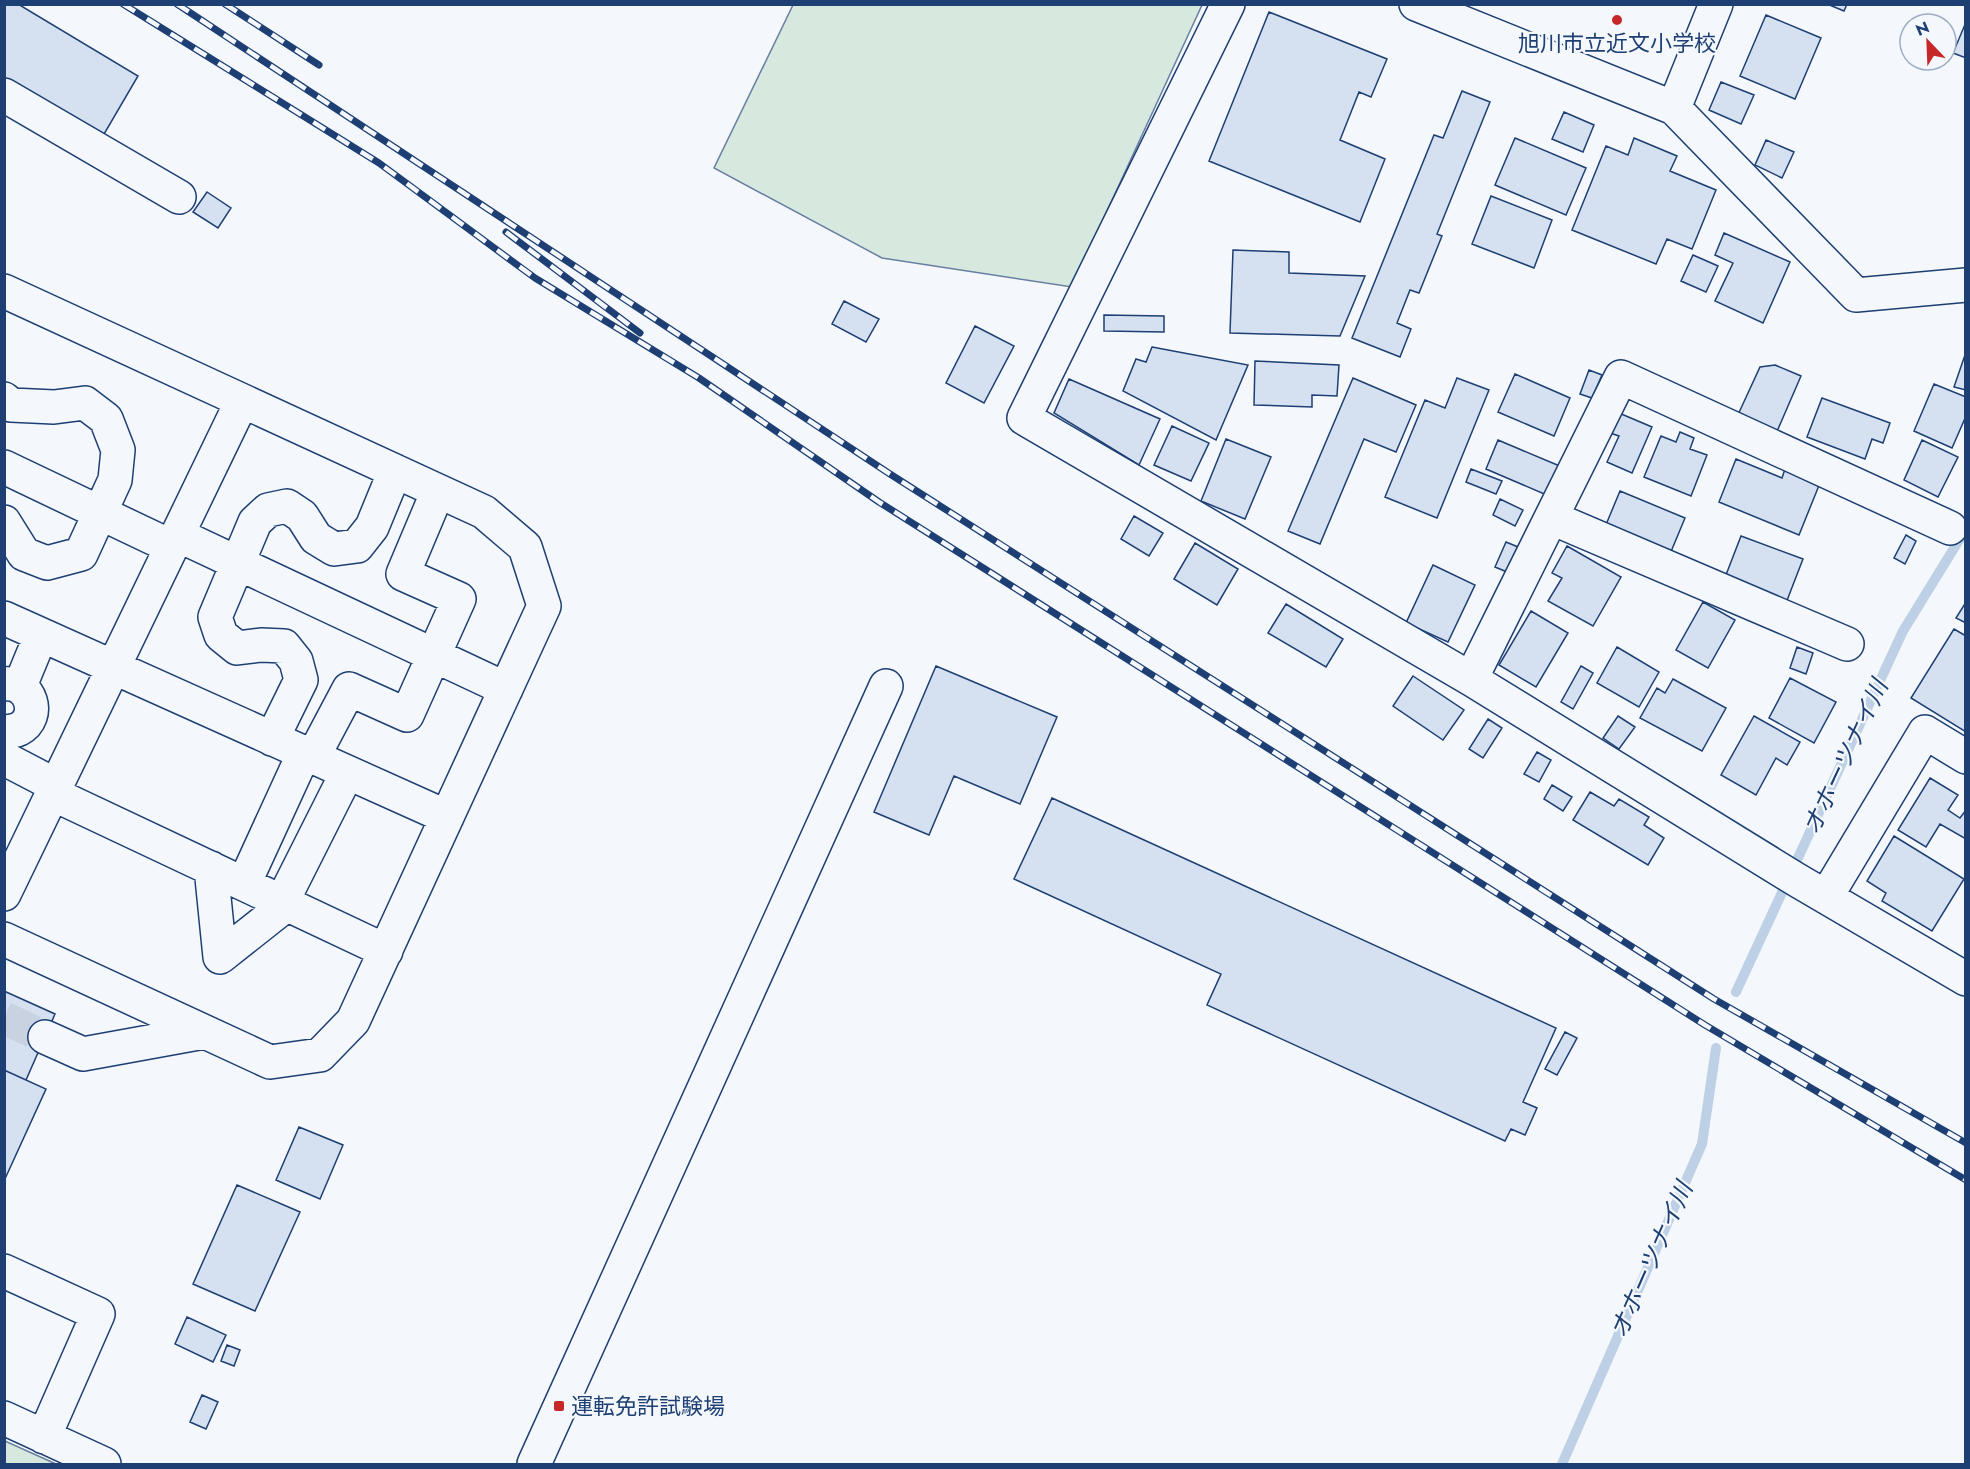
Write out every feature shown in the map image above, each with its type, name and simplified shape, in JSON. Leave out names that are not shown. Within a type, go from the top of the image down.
[{"type":"street","points":[[1228,4],[1024,418],[1471,679],[1783,871],[1965,979]]},
{"type":"street","points":[[1416,4],[1674,108],[1856,295],[1965,285]]},
{"type":"street","points":[[1674,108],[1716,4]]},
{"type":"street","points":[[4,95],[179,197]]},
{"type":"street","points":[[4,939],[270,1062],[320,1055],[353,1021],[544,606],[525,547],[484,512],[242,400],[6,297]]},
{"type":"street","points":[[1471,679],[1621,377],[1950,528]]},
{"type":"street","points":[[4,399],[11,405],[54,407],[84,403],[106,419],[118,450],[115,480],[81,554],[47,563],[24,554],[4,522]]},
{"type":"street","points":[[4,894],[17,836],[55,790],[242,400]]},
{"type":"street","points":[[4,467],[100,512],[238,563],[506,689]]},
{"type":"street","points":[[272,739],[301,680],[296,661],[284,646],[261,645],[237,648],[221,635],[214,617],[255,522],[268,510],[287,506],[302,516],[316,538],[334,549],[357,546],[372,527],[395,471]]},
{"type":"street","points":[[244,884],[309,755],[349,689],[407,715],[459,599],[403,574],[438,491]]},
{"type":"street","points":[[1552,518],[1847,644]]},
{"type":"street","points":[[4,618],[447,817]]},
{"type":"street","points":[[41,635],[12,685],[27,693],[32,702],[31,716],[6,748],[55,790],[211,868],[386,951]]},
{"type":"street","points":[[534,1464],[886,686]]},
{"type":"street","points":[[1826,897],[1925,732],[1965,757]]},
{"type":"street","points":[[211,868],[220,957],[285,903],[347,773]]},
{"type":"street","points":[[45,1037],[83,1054],[204,1032]]},
{"type":"street","points":[[4,1271],[98,1314],[44,1437]]},
{"type":"street","points":[[4,1418],[104,1464]]},
{"type":"shaded area","points":[[793,5],[1202,5],[1072,287],[882,258],[714,168]]},
{"type":"shaded area","points":[[5,1441],[56,1464],[5,1464]]},
{"type":"building","points":[[4,4],[18,4],[138,76],[100,141],[4,85]]},
{"type":"building","points":[[1827,4],[1847,4],[1844,11]]},
{"type":"building","points":[[1269,12],[1387,59],[1371,97],[1359,92],[1340,140],[1385,159],[1360,222],[1209,161]]},
{"type":"building","points":[[1766,15],[1821,38],[1795,99],[1740,76]]},
{"type":"building","points":[[1966,22],[1966,58],[1958,55],[1958,41]]},
{"type":"building","points":[[1721,82],[1754,95],[1741,124],[1709,110]]},
{"type":"building","points":[[1462,91],[1490,102],[1437,234],[1442,236],[1419,293],[1410,290],[1397,323],[1411,329],[1400,357],[1352,338],[1434,135],[1443,138]]},
{"type":"building","points":[[1564,112],[1594,125],[1583,152],[1552,139]]},
{"type":"building","points":[[1515,138],[1586,168],[1566,215],[1495,185]]},
{"type":"building","points":[[1634,138],[1677,156],[1670,171],[1716,190],[1692,249],[1667,239],[1656,264],[1572,230],[1606,146],[1628,155]]},
{"type":"building","points":[[1766,140],[1794,152],[1782,178],[1755,165]]},
{"type":"building","points":[[207,192],[231,208],[218,228],[193,212]]},
{"type":"building","points":[[1491,196],[1552,220],[1534,268],[1472,244]]},
{"type":"building","points":[[1724,233],[1790,262],[1763,323],[1715,301],[1733,263],[1715,255]]},
{"type":"building","points":[[1233,250],[1289,252],[1289,273],[1365,276],[1340,336],[1230,333]]},
{"type":"building","points":[[1693,255],[1718,266],[1706,292],[1681,281]]},
{"type":"building","points":[[844,301],[879,319],[866,342],[832,324]]},
{"type":"building","points":[[1104,315],[1164,316],[1164,332],[1104,331]]},
{"type":"building","points":[[975,326],[1014,346],[984,403],[946,383]]},
{"type":"building","points":[[1152,347],[1248,365],[1216,440],[1123,391],[1136,359],[1146,362]]},
{"type":"building","points":[[1966,352],[1966,390],[1954,387]]},
{"type":"building","points":[[1255,361],[1339,365],[1337,396],[1312,395],[1312,407],[1254,405]]},
{"type":"building","points":[[1775,365],[1801,376],[1775,436],[1736,419],[1760,367]]},
{"type":"building","points":[[1589,370],[1602,375],[1592,398],[1580,394]]},
{"type":"building","points":[[1515,374],[1570,398],[1554,436],[1498,412]]},
{"type":"building","points":[[1353,378],[1416,405],[1396,452],[1364,439],[1320,544],[1288,531]]},
{"type":"building","points":[[1457,378],[1489,390],[1437,518],[1385,497],[1425,400],[1445,408]]},
{"type":"building","points":[[1069,379],[1160,419],[1139,465],[1054,413]]},
{"type":"building","points":[[1934,384],[1966,397],[1966,416],[1952,448],[1914,431]]},
{"type":"building","points":[[1822,398],[1890,423],[1883,443],[1872,439],[1865,459],[1807,437]]},
{"type":"building","points":[[1619,413],[1652,427],[1632,473],[1607,462],[1619,436],[1610,433]]},
{"type":"building","points":[[1172,426],[1209,443],[1191,481],[1154,465]]},
{"type":"building","points":[[1680,432],[1694,438],[1690,449],[1707,455],[1691,496],[1644,477],[1661,436],[1676,442]]},
{"type":"building","points":[[1226,439],[1271,457],[1245,519],[1201,501]]},
{"type":"building","points":[[1498,440],[1562,467],[1549,496],[1486,469]]},
{"type":"building","points":[[1922,440],[1958,457],[1938,497],[1904,480]]},
{"type":"building","points":[[1736,459],[1782,478],[1785,469],[1820,483],[1799,535],[1719,502]]},
{"type":"building","points":[[1471,469],[1502,481],[1496,494],[1466,482]]},
{"type":"building","points":[[1620,491],[1685,518],[1670,554],[1605,527]]},
{"type":"building","points":[[1500,499],[1523,510],[1515,526],[1493,515]]},
{"type":"building","points":[[1134,516],[1163,533],[1149,556],[1121,539]]},
{"type":"building","points":[[1906,535],[1916,541],[1905,564],[1894,558]]},
{"type":"building","points":[[1741,536],[1803,559],[1786,603],[1724,580]]},
{"type":"building","points":[[1506,542],[1518,547],[1507,572],[1495,567]]},
{"type":"building","points":[[1195,543],[1238,569],[1217,605],[1174,579]]},
{"type":"building","points":[[1567,546],[1621,577],[1593,626],[1548,601],[1562,578],[1552,573]]},
{"type":"building","points":[[1433,565],[1475,585],[1448,642],[1406,623]]},
{"type":"building","points":[[1703,602],[1735,620],[1708,668],[1676,650]]},
{"type":"building","points":[[1966,602],[1966,623],[1956,618]]},
{"type":"building","points":[[1286,604],[1343,639],[1326,667],[1268,633]]},
{"type":"building","points":[[1531,611],[1568,633],[1536,687],[1499,665]]},
{"type":"building","points":[[1954,629],[1966,636],[1966,732],[1911,698]]},
{"type":"building","points":[[1617,647],[1659,672],[1639,707],[1597,683]]},
{"type":"building","points":[[1797,647],[1813,653],[1806,674],[1790,668]]},
{"type":"building","points":[[936,666],[1057,717],[1020,804],[954,776],[929,835],[874,812]]},
{"type":"building","points":[[1581,666],[1593,673],[1573,709],[1561,702]]},
{"type":"building","points":[[1413,676],[1464,710],[1443,740],[1393,706]]},
{"type":"building","points":[[1790,678],[1836,702],[1814,743],[1769,718]]},
{"type":"building","points":[[1673,679],[1726,708],[1702,751],[1640,718],[1657,688],[1665,693]]},
{"type":"building","points":[[1618,716],[1635,727],[1619,749],[1603,738]]},
{"type":"building","points":[[1754,716],[1800,742],[1787,765],[1776,758],[1756,795],[1721,775]]},
{"type":"building","points":[[1488,719],[1502,728],[1483,758],[1469,749]]},
{"type":"building","points":[[1537,752],[1551,760],[1539,782],[1524,774]]},
{"type":"building","points":[[1930,778],[1958,795],[1948,810],[1960,818],[1966,810],[1966,839],[1940,824],[1926,847],[1898,830]]},
{"type":"building","points":[[1552,785],[1572,797],[1563,811],[1544,799]]},
{"type":"building","points":[[1590,792],[1614,806],[1619,799],[1649,817],[1644,825],[1664,838],[1648,865],[1573,820]]},
{"type":"building","points":[[1052,798],[1556,1028],[1523,1102],[1537,1108],[1525,1135],[1511,1129],[1505,1141],[1207,1005],[1221,974],[1014,879]]},
{"type":"building","points":[[1894,836],[1964,879],[1932,931],[1882,901],[1886,893],[1867,881]]},
{"type":"building","points":[[4,991],[55,1014],[26,1080],[4,1070]]},
{"type":"building","points":[[1565,1032],[1577,1038],[1557,1075],[1545,1069]]},
{"type":"building","points":[[4,1070],[46,1089],[4,1181]]},
{"type":"building","points":[[299,1127],[343,1145],[320,1199],[276,1180]]},
{"type":"building","points":[[237,1185],[300,1212],[255,1311],[193,1284]]},
{"type":"building","points":[[187,1317],[226,1335],[213,1362],[175,1344]]},
{"type":"building","points":[[227,1345],[240,1350],[234,1366],[221,1361]]},
{"type":"building","points":[[202,1395],[218,1402],[206,1429],[190,1422]]},
{"type":"waterway","name":"オホーツナイ川","points":[[1736,992],[1903,631],[1964,532]]},
{"type":"waterway","name":"オホーツナイ川","points":[[1562,1464],[1702,1144],[1716,1048]]},
{"type":"tunnel","points":[[4,1018],[45,1037]]},
{"type":"railway","points":[[123,4],[379,163],[535,278],[699,378],[879,502],[1705,1025],[1966,1180]]},
{"type":"railway","points":[[177,4],[890,474],[1714,999],[1966,1143]]},
{"type":"railway","points":[[225,4],[319,65]]},
{"type":"railway","points":[[506,232],[640,333]]},
{"type":"place","name":"旭川市立近文小学校","points":[[1617,20]]},
{"type":"place","name":"運転免許試験場","points":[[559,1406]]}]
